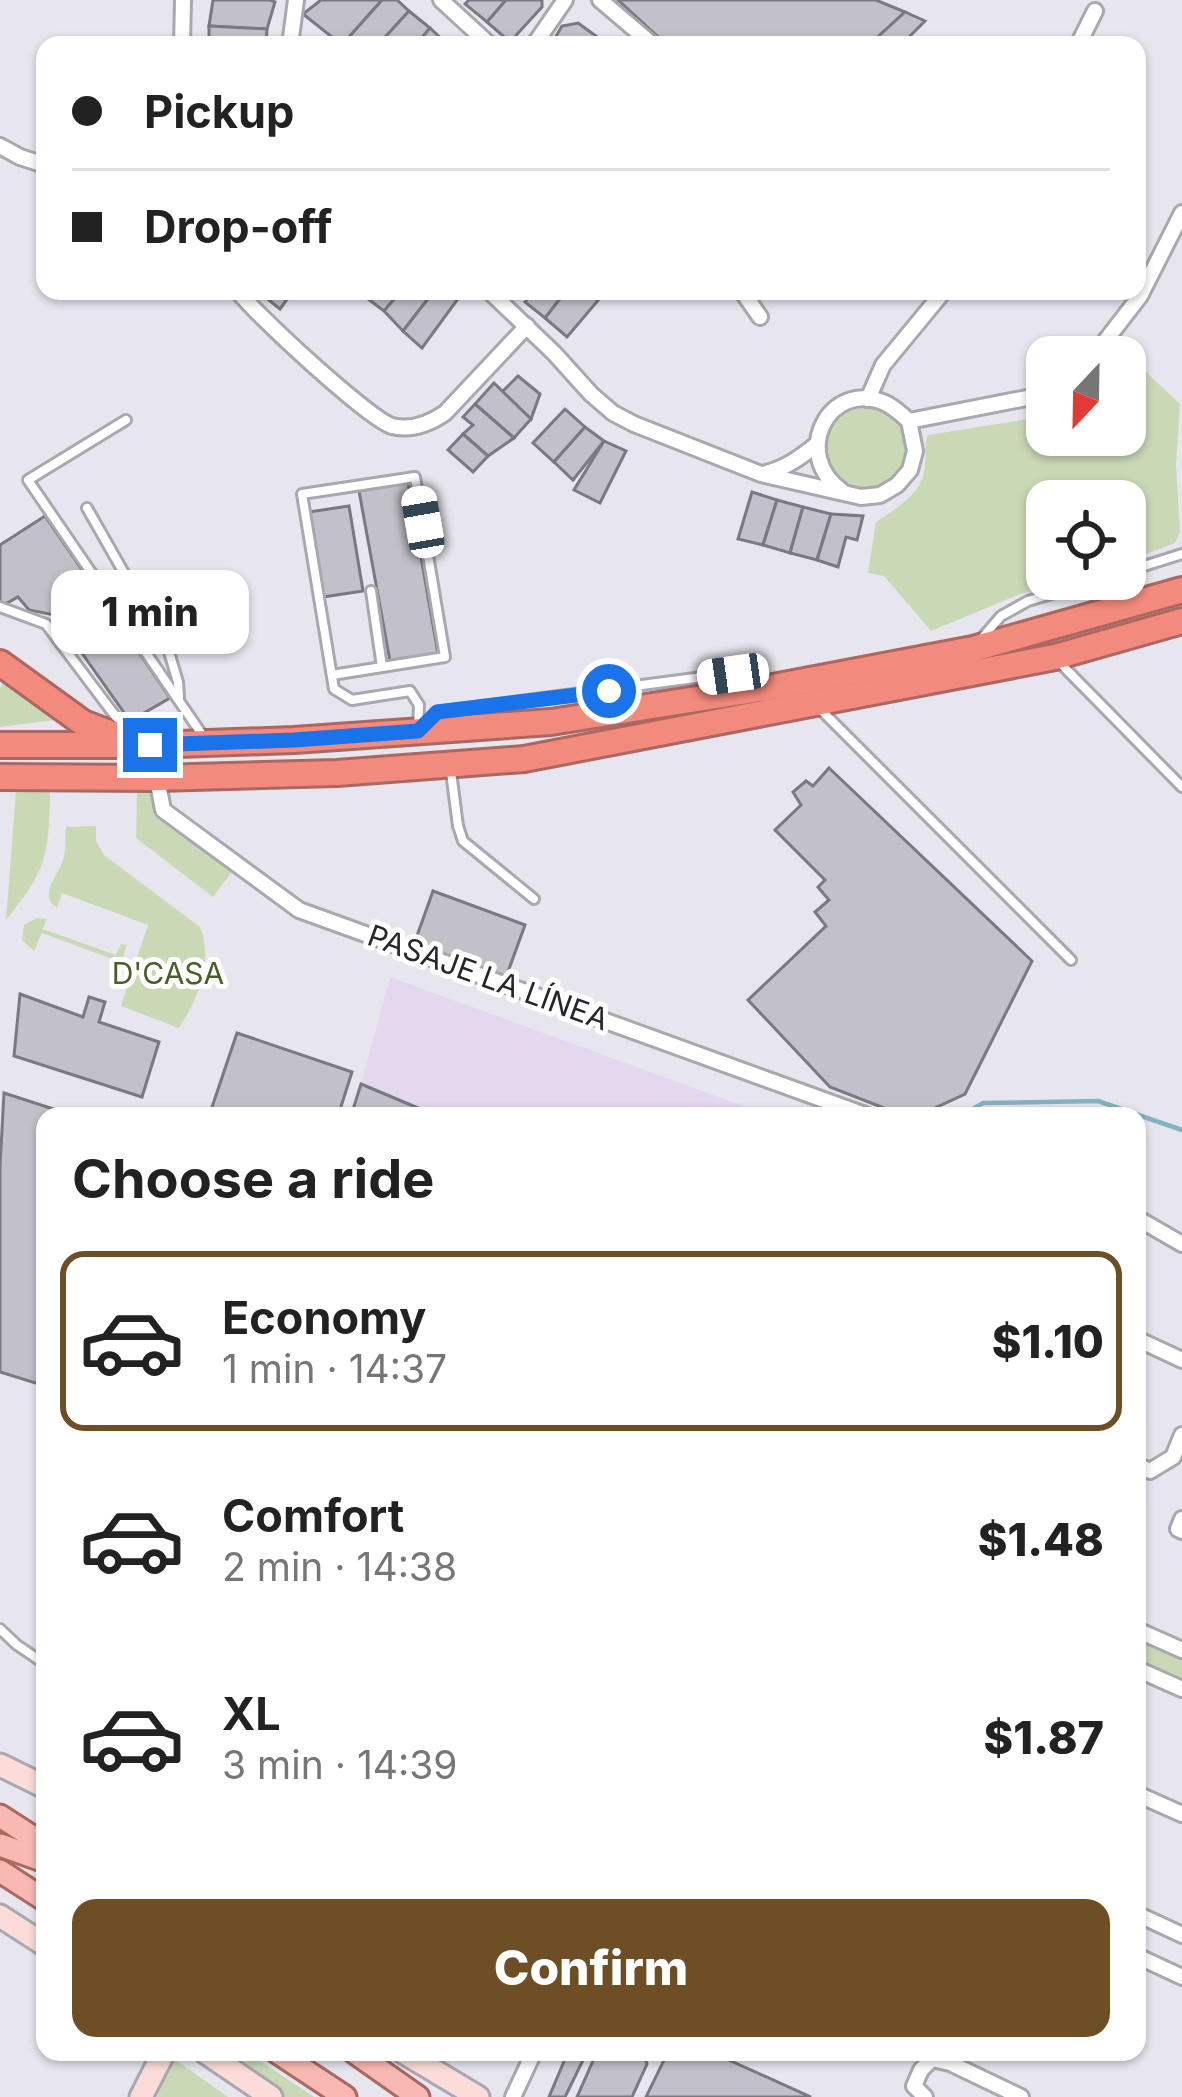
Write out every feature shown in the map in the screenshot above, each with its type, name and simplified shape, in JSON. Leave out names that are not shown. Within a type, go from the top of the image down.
[{"type":"highway","points":[[0,745],[330,738],[551,722],[973,649],[1182,590]]},
{"type":"highway","points":[[0,777],[337,773],[524,759],[1055,657],[1182,621]]},
{"type":"highway","points":[[0,663],[82,723],[150,745]]},
{"type":"main road","points":[[0,1816],[36,1839]]},
{"type":"main road","points":[[0,1845],[36,1859]]},
{"type":"main road","points":[[0,1871],[36,1894]]},
{"type":"main road","points":[[291,2061],[346,2097]]},
{"type":"main road","points":[[301,2061],[346,2097]]},
{"type":"main road","points":[[367,2061],[418,2097]]},
{"type":"street","points":[[182,36],[183,0]]},
{"type":"street","points":[[291,36],[296,0]]},
{"type":"street","points":[[441,0],[480,36]]},
{"type":"street","points":[[540,36],[565,0]]},
{"type":"street","points":[[600,0],[642,36]]},
{"type":"street","points":[[1082,36],[1095,11]]},
{"type":"street","points":[[0,146],[36,162]]},
{"type":"street","points":[[1146,284],[1182,213]]},
{"type":"street","points":[[247,300],[315,366],[390,425],[431,423],[445,413],[527,326]]},
{"type":"street","points":[[499,300],[613,412],[761,474],[842,491],[871,496],[897,485],[913,461],[914,442],[910,426],[887,404],[850,401],[822,425],[817,444],[823,471],[842,491]]},
{"type":"street","points":[[748,300],[760,317]]},
{"type":"street","points":[[868,399],[883,365],[937,300]]},
{"type":"street","points":[[1110,336],[1137,300]]},
{"type":"street","points":[[883,365],[887,404]]},
{"type":"street","points":[[910,426],[1026,398]]},
{"type":"street","points":[[761,474],[778,470],[817,444]]},
{"type":"street","name":"PASAJE LA LÍNEA","points":[[157,778],[163,810],[299,910],[843,1107]]},
{"type":"street","points":[[1146,1223],[1182,1244]]},
{"type":"street","points":[[1146,1343],[1182,1360]]},
{"type":"street","points":[[1146,1469],[1173,1457],[1182,1435]]},
{"type":"street","points":[[1182,1519],[1178,1529],[1182,1531]]},
{"type":"street","points":[[1146,1634],[1182,1650]]},
{"type":"street","points":[[1146,1673],[1182,1689]]},
{"type":"street","points":[[0,1765],[36,1783]]},
{"type":"street","points":[[1146,1798],[1182,1814]]},
{"type":"street","points":[[0,1916],[36,1940]]},
{"type":"street","points":[[1146,1918],[1182,1935]]},
{"type":"street","points":[[1146,1960],[1182,1977]]},
{"type":"street","points":[[141,2097],[159,2061]]},
{"type":"street","points":[[218,2061],[271,2097]]},
{"type":"street","points":[[418,2061],[478,2097]]},
{"type":"street","points":[[513,2097],[530,2061]]},
{"type":"street","points":[[925,2097],[914,2086],[930,2061]]},
{"type":"street","points":[[941,2061],[1021,2097]]},
{"type":"lane","points":[[125,420],[28,480],[207,743]]},
{"type":"lane","points":[[332,675],[446,657],[415,477],[302,494],[334,689],[352,700],[410,691],[418,705],[418,731]]},
{"type":"lane","points":[[87,508],[169,652],[179,698]]},
{"type":"lane","points":[[1146,565],[1180,553]]},
{"type":"lane","points":[[371,591],[382,667]]},
{"type":"lane","points":[[973,649],[1001,616],[1031,600]]},
{"type":"lane","points":[[0,607],[46,625],[116,717],[150,745]]},
{"type":"lane","points":[[1055,657],[1182,787]]},
{"type":"lane","points":[[816,704],[1071,960]]},
{"type":"lane","points":[[450,764],[463,841],[534,899]]},
{"type":"lane","points":[[0,1629],[36,1658]]},
{"type":"shaded area","points":[[390,977],[746,1107],[416,1107],[361,1084]]},
{"type":"green space","points":[[1146,372],[1180,404],[1176,465],[1180,532],[1175,543],[1146,554],[1146,480],[1026,480],[1026,593],[931,631],[884,576],[868,573],[876,522],[908,499],[920,483],[928,435],[1026,419],[1026,456],[1146,456]]},
{"type":"green space","points":[[866,408],[894,420],[906,448],[894,476],[866,488],[838,476],[826,448],[838,420]]},
{"type":"green space","points":[[5,678],[54,720],[0,727],[0,689]]},
{"type":"green space","name":"D'CASA","points":[[137,790],[158,791],[160,812],[236,866],[213,897],[136,838]]},
{"type":"green space","points":[[16,791],[50,792],[48,832],[37,875],[6,920]]},
{"type":"green space","name":"D'CASA","points":[[96,826],[96,841],[104,855],[200,927],[205,966],[179,1028],[121,1006],[148,925],[62,893],[57,908],[51,903],[51,884],[64,857],[66,827]]},
{"type":"green space","name":"D'CASA","points":[[47,919],[43,929],[116,955],[121,944],[127,945],[116,976],[110,975],[115,960],[42,933],[34,951],[22,940],[24,925]]},
{"type":"green space","points":[[1146,1642],[1182,1659],[1182,1681],[1146,1665]]},
{"type":"green space","points":[[172,2061],[177,2061],[228,2097],[157,2097]]},
{"type":"green space","points":[[231,2061],[260,2061],[314,2097],[284,2097]]},
{"type":"building","points":[[213,0],[275,2],[267,29],[209,26]]},
{"type":"building","points":[[321,0],[382,0],[350,36],[331,36],[303,14]]},
{"type":"building","points":[[382,0],[397,0],[409,11],[386,36],[350,36]]},
{"type":"building","points":[[506,0],[487,22],[465,4]]},
{"type":"building","points":[[506,0],[542,0],[542,7],[515,36],[503,36],[487,22]]},
{"type":"building","points":[[618,0],[876,0],[905,12],[879,36],[657,36]]},
{"type":"building","points":[[409,11],[430,28],[423,36],[386,36]]},
{"type":"building","points":[[905,12],[925,21],[910,36],[879,36]]},
{"type":"building","points":[[578,23],[596,36],[556,36],[562,26]]},
{"type":"building","points":[[209,26],[267,29],[267,36],[209,36]]},
{"type":"building","points":[[369,300],[393,300],[384,311]]},
{"type":"building","points":[[393,300],[427,300],[403,331],[384,311]]},
{"type":"building","points":[[427,300],[457,300],[422,348],[403,331]]},
{"type":"building","points":[[526,300],[559,300],[545,318]]},
{"type":"building","points":[[559,300],[598,300],[567,337],[545,318]]},
{"type":"building","points":[[518,376],[540,394],[531,419],[502,392]]},
{"type":"building","points":[[494,383],[531,419],[514,438],[475,404]]},
{"type":"building","points":[[475,404],[514,438],[488,456],[463,434],[473,425],[463,417]]},
{"type":"building","points":[[565,409],[585,427],[554,462],[533,443]]},
{"type":"building","points":[[585,427],[604,441],[573,480],[554,462]]},
{"type":"building","points":[[463,434],[488,456],[473,472],[448,450]]},
{"type":"building","points":[[604,441],[626,451],[600,503],[574,490]]},
{"type":"building","points":[[408,483],[438,654],[390,661],[359,491]]},
{"type":"building","points":[[752,492],[777,500],[763,545],[738,539]]},
{"type":"building","points":[[777,500],[803,507],[790,553],[763,545]]},
{"type":"building","points":[[349,506],[363,591],[323,597],[309,512]]},
{"type":"building","points":[[803,507],[831,514],[817,560],[790,553]]},
{"type":"building","points":[[831,514],[863,516],[857,540],[846,537],[838,567],[817,560]]},
{"type":"building","points":[[45,516],[170,698],[130,721],[55,615],[29,610],[18,597],[0,607],[0,545]]},
{"type":"building","points":[[829,768],[1032,961],[965,1094],[937,1107],[881,1107],[830,1087],[748,1000],[826,926],[815,912],[829,900],[818,887],[825,880],[775,830],[801,805],[793,792],[806,781],[813,786]]},
{"type":"building","points":[[433,891],[525,925],[505,980],[413,947]]},
{"type":"building","name":"D'CASA","points":[[20,994],[83,1017],[89,997],[105,1002],[99,1022],[159,1042],[142,1097],[14,1056]]},
{"type":"building","name":"D'CASA","points":[[237,1033],[352,1072],[341,1107],[212,1107]]},
{"type":"building","points":[[361,1084],[416,1107],[354,1107]]},
{"type":"building","points":[[4,1093],[47,1107],[36,1107],[36,1383],[0,1372]]},
{"type":"building","points":[[564,2061],[583,2061],[565,2097],[549,2097]]},
{"type":"building","points":[[593,2061],[646,2061],[632,2097],[577,2097]]},
{"type":"building","points":[[664,2061],[731,2061],[811,2097],[646,2097]]},
{"type":"waterway","points":[[976,1107],[983,1103],[1098,1101],[1115,1107]]},
{"type":"waterway","points":[[1146,1118],[1182,1130]]},
{"type":"route","points":[[150,745],[418,731],[437,712],[609,691]]}]
